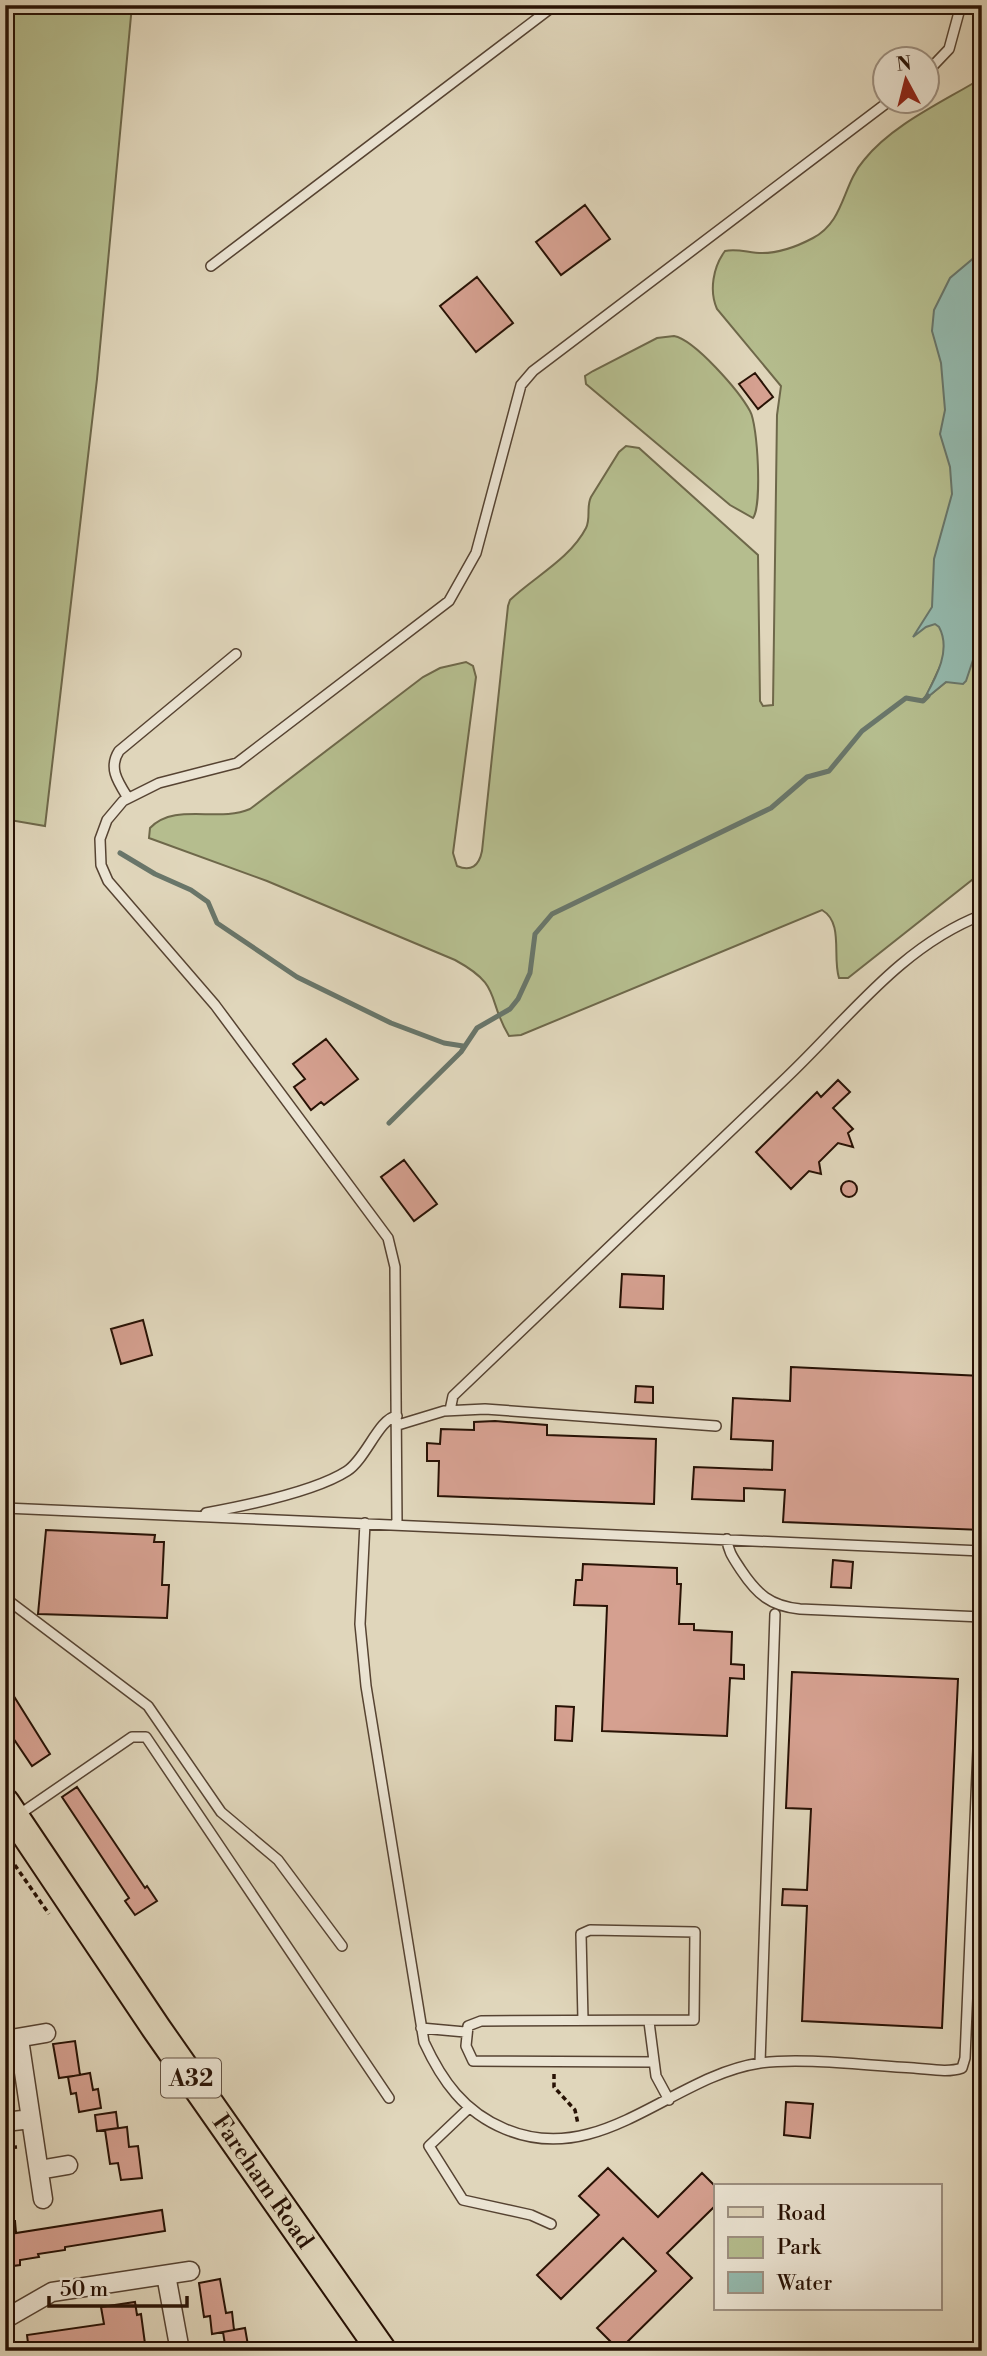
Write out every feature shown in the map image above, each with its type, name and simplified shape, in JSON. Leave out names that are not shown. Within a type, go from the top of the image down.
[{"type":"main road","name":"Fareham Road","points":[[11,1810],[156,2028],[382,2351]]},
{"type":"street","points":[[43,2199],[31,2119],[12,2039],[46,2033]]},
{"type":"street","points":[[5,2122],[31,2119]]},
{"type":"street","points":[[39,2170],[68,2165]]},
{"type":"street","points":[[5,2319],[52,2292],[190,2271]]},
{"type":"street","points":[[166,2275],[180,2351]]},
{"type":"lane","points":[[211,266],[555,5]]},
{"type":"lane","points":[[942,56],[949,49],[961,5]]},
{"type":"lane","points":[[397,1524],[395,1267],[388,1238],[215,1005],[108,881],[101,865],[100,839],[111,814],[128,798],[159,783],[237,762],[449,601],[477,553],[521,385],[533,372],[872,114]]},
{"type":"lane","points":[[128,798],[114,775],[114,759],[119,751],[236,654]]},
{"type":"lane","points":[[450,1410],[453,1396],[800,1065],[887,977],[936,937],[982,915]]},
{"type":"lane","points":[[187,1517],[238,1506],[333,1479],[355,1465],[387,1419],[397,1420],[450,1410],[538,1410],[716,1426]]},
{"type":"lane","points":[[5,1508],[982,1551]]},
{"type":"lane","points":[[365,1523],[360,1634],[421,2028],[437,2070],[452,2092],[469,2108],[513,2133],[555,2139],[580,2137],[606,2130],[732,2071],[760,2063],[951,2070],[962,2068],[982,1654]]},
{"type":"lane","points":[[727,1539],[729,1551],[756,1592],[782,1606],[982,1617]]},
{"type":"lane","points":[[5,1598],[148,1706],[221,1812],[278,1860],[342,1946]]},
{"type":"lane","points":[[760,2063],[775,1614]]},
{"type":"lane","points":[[11,1810],[132,1737],[146,1737],[389,2098]]},
{"type":"lane","points":[[583,2020],[581,1934],[590,1930],[695,1932],[694,2020],[481,2021],[468,2026],[465,2032],[473,2061],[654,2062]]},
{"type":"lane","points":[[649,2022],[656,2076],[669,2100]]},
{"type":"lane","points":[[421,2028],[465,2032]]},
{"type":"lane","points":[[469,2108],[429,2146],[463,2200],[531,2215],[551,2224]]},
{"type":"path","points":[[554,2062],[554,2087],[575,2109],[580,2137]]},
{"type":"green space","points":[[5,5],[132,5],[97,379],[45,826],[10,820],[6,824],[5,845]]},
{"type":"green space","points":[[982,78],[982,576],[925,699],[946,682],[982,600],[982,872],[848,978],[839,978],[833,923],[822,910],[521,1035],[509,1036],[487,985],[470,969],[455,960],[267,881],[149,838],[150,828],[160,820],[172,816],[238,813],[250,809],[423,677],[440,668],[466,662],[473,666],[476,677],[453,853],[457,866],[474,866],[482,851],[510,600],[561,558],[579,539],[586,528],[591,497],[619,452],[626,446],[639,448],[758,555],[760,701],[763,706],[773,705],[777,415],[781,386],[717,309],[713,295],[715,272],[725,251],[775,252],[801,244],[823,231],[837,212],[851,180],[864,160],[889,135],[916,116],[942,116],[942,101]]},
{"type":"green space","points":[[674,336],[704,356],[727,380],[750,411],[758,465],[756,511],[753,518],[730,505],[586,384],[585,376],[593,371],[657,338]]},
{"type":"water","points":[[982,251],[982,633],[966,681],[963,684],[946,682],[923,701],[940,665],[943,636],[935,624],[913,637],[932,607],[934,559],[952,494],[950,467],[940,434],[945,410],[941,363],[932,331],[934,310],[950,278]]},
{"type":"building","points":[[585,205],[610,239],[561,275],[536,242]]},
{"type":"building","points":[[477,277],[513,323],[476,352],[440,306]]},
{"type":"building","points":[[755,373],[773,397],[758,409],[739,384]]},
{"type":"building","points":[[326,1039],[358,1079],[324,1105],[321,1102],[311,1110],[294,1087],[305,1079],[293,1064]]},
{"type":"building","points":[[838,1080],[850,1092],[833,1108],[853,1129],[848,1133],[853,1147],[838,1143],[819,1162],[821,1174],[809,1171],[791,1189],[756,1152],[817,1092],[821,1097]]},
{"type":"building","points":[[404,1160],[437,1204],[414,1221],[381,1177]]},
{"type":"building","points":[[846,1181],[852,1181],[857,1189],[855,1195],[846,1197],[841,1192],[841,1186]]},
{"type":"building","points":[[622,1274],[664,1276],[663,1309],[620,1307]]},
{"type":"building","points":[[143,1320],[152,1355],[121,1364],[111,1329]]},
{"type":"building","points":[[791,1367],[982,1376],[982,1530],[783,1522],[785,1490],[744,1488],[744,1501],[692,1499],[694,1467],[772,1470],[773,1441],[731,1439],[733,1398],[790,1401]]},
{"type":"building","points":[[636,1386],[653,1387],[653,1403],[635,1402]]},
{"type":"building","points":[[474,1422],[547,1425],[547,1435],[656,1439],[654,1504],[438,1496],[439,1461],[427,1461],[427,1443],[440,1444],[441,1429],[474,1430]]},
{"type":"building","points":[[46,1530],[155,1535],[154,1542],[164,1542],[162,1585],[169,1585],[167,1618],[38,1614]]},
{"type":"building","points":[[833,1560],[853,1562],[851,1588],[831,1587]]},
{"type":"building","points":[[583,1564],[677,1568],[677,1584],[681,1584],[679,1624],[694,1624],[694,1630],[732,1632],[731,1664],[744,1665],[744,1679],[730,1678],[727,1736],[602,1731],[607,1606],[574,1605],[576,1580],[582,1580]]},
{"type":"building","points":[[792,1672],[958,1679],[942,2028],[802,2021],[807,1906],[782,1905],[783,1889],[807,1890],[811,1809],[786,1808]]},
{"type":"building","points":[[5,1682],[50,1754],[32,1766],[5,1726]]},
{"type":"building","points":[[556,1706],[574,1707],[572,1741],[555,1740]]},
{"type":"building","points":[[77,1787],[145,1888],[147,1886],[157,1901],[135,1915],[125,1901],[129,1898],[62,1797]]},
{"type":"building","points":[[75,2041],[80,2075],[59,2078],[53,2044]]},
{"type":"building","points":[[90,2073],[93,2090],[98,2089],[101,2108],[79,2112],[76,2093],[71,2094],[68,2077]]},
{"type":"building","points":[[786,2102],[813,2104],[810,2138],[784,2135]]},
{"type":"building","points":[[116,2112],[118,2128],[97,2131],[95,2115]]},
{"type":"building","points":[[127,2127],[129,2147],[138,2146],[142,2178],[121,2180],[118,2163],[110,2164],[105,2130]]},
{"type":"building","points":[[608,2168],[658,2217],[702,2173],[714,2185],[714,2207],[667,2253],[692,2278],[619,2350],[597,2328],[656,2271],[623,2238],[561,2299],[537,2275],[599,2215],[579,2196]]},
{"type":"building","points":[[162,2210],[165,2231],[65,2247],[65,2250],[20,2260],[20,2265],[5,2267],[5,2221],[15,2221],[16,2233]]},
{"type":"building","points":[[220,2279],[226,2313],[232,2312],[234,2330],[212,2334],[210,2316],[204,2317],[199,2283]]},
{"type":"building","points":[[135,2302],[137,2315],[141,2314],[146,2351],[120,2351],[119,2344],[86,2351],[29,2351],[27,2335],[104,2324],[101,2307]]},
{"type":"building","points":[[245,2328],[249,2351],[226,2351],[223,2332]]},
{"type":"waterway","points":[[389,1123],[461,1052],[477,1028],[510,1009],[518,999],[530,973],[535,934],[552,914],[771,808],[807,777],[829,771],[862,731],[906,698],[923,701],[928,696]]},
{"type":"waterway","points":[[120,853],[155,874],[191,890],[208,902],[217,923],[297,977],[391,1023],[444,1043],[463,1046]]}]
